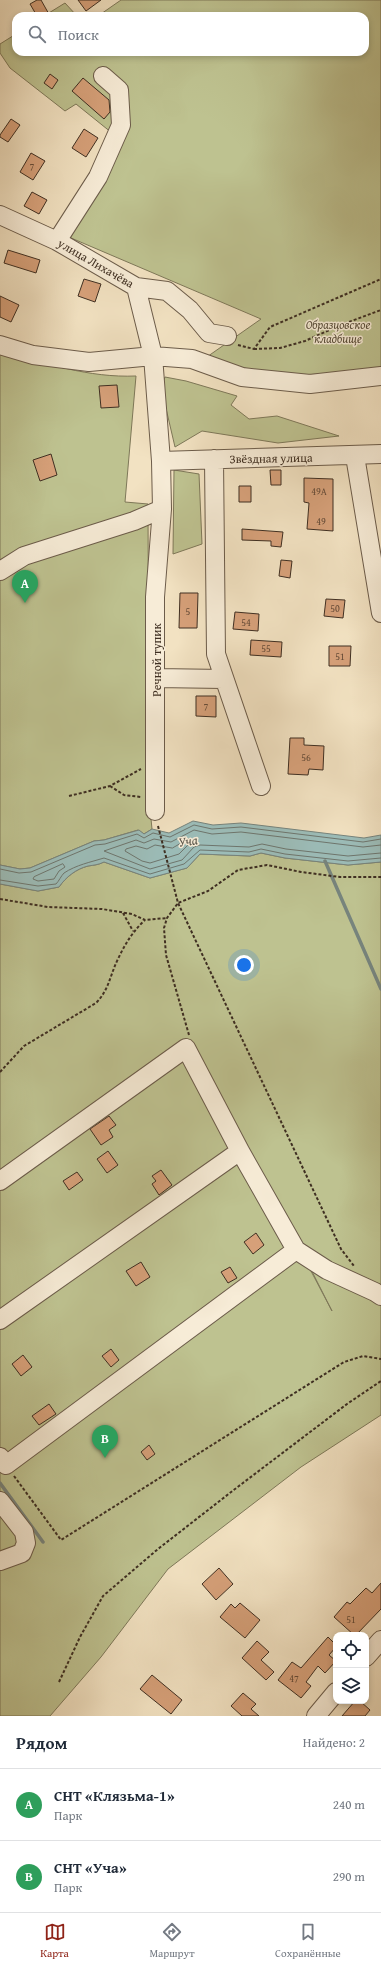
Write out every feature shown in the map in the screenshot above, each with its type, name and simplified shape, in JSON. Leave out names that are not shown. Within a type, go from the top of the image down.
[{"type":"street","points":[[57,241],[98,177],[122,125],[119,90],[103,76]]},
{"type":"street","name":"улица Лихачёва","points":[[0,215],[57,241],[136,287],[167,291],[190,310],[208,333],[226,336]]},
{"type":"street","name":"Речной тупик","points":[[136,287],[153,356],[161,461],[162,509],[156,597],[154,805]]},
{"type":"street","points":[[0,345],[33,355],[89,362],[153,356],[192,359],[242,377],[310,384],[381,376]]},
{"type":"street","name":"Звёздная улица","points":[[161,461],[356,456],[381,454]]},
{"type":"street","points":[[356,456],[381,612]]},
{"type":"street","points":[[214,459],[216,654],[261,786]]},
{"type":"street","points":[[0,571],[24,556],[134,521],[162,509]]},
{"type":"street","points":[[156,678],[224,679]]},
{"type":"street","points":[[0,1181],[186,1048],[240,1151],[296,1250],[327,1270],[381,1296]]},
{"type":"street","points":[[0,1320],[240,1151]]},
{"type":"street","points":[[3,1461],[296,1250]]},
{"type":"street","points":[[0,1501],[24,1532],[26,1543],[22,1553],[0,1561]]},
{"type":"street","points":[[369,1654],[381,1640]]},
{"type":"street","points":[[316,1716],[333,1696]]},
{"type":"path","points":[[254,349],[270,327],[381,279]]},
{"type":"path","points":[[226,336],[234,344],[254,349],[280,348],[305,341],[338,326],[381,310]]},
{"type":"path","points":[[70,796],[110,786],[154,761]]},
{"type":"path","points":[[110,786],[124,795],[154,805],[178,903],[341,1249],[356,1267]]},
{"type":"path","points":[[186,1048],[189,1037],[166,955],[164,928],[167,918],[178,903],[208,891],[238,870],[267,865],[301,872],[340,877],[381,877]]},
{"type":"path","points":[[0,898],[48,907],[102,909],[132,914],[145,920],[167,918]]},
{"type":"path","points":[[123,913],[133,931]]},
{"type":"path","points":[[0,1072],[24,1046],[96,1003],[104,995],[118,960],[133,931],[145,920]]},
{"type":"path","points":[[3,1461],[61,1540],[344,1362],[363,1356],[381,1359]]},
{"type":"path","points":[[59,1682],[80,1637],[103,1596],[158,1549],[234,1489],[347,1404],[381,1381]]},
{"type":"green space","name":"Образцовское кладбище","points":[[121,0],[381,0],[381,373],[360,372],[280,376],[204,359],[261,319],[57,232],[112,133],[76,104],[65,111],[10,68],[0,53],[0,44],[12,36],[12,56],[369,56],[369,12],[104,12]]},
{"type":"green space","points":[[65,3],[73,12],[50,12]]},
{"type":"green space","points":[[0,351],[67,369],[101,375],[136,376],[125,502],[148,504],[149,799],[152,829],[144,834],[138,830],[104,840],[94,841],[30,868],[20,869],[0,865]]},
{"type":"green space","points":[[165,377],[186,381],[237,396],[231,405],[249,419],[277,416],[339,436],[278,443],[202,431],[175,447],[161,387]]},
{"type":"green space","points":[[174,470],[199,474],[202,544],[173,554]]},
{"type":"green space","points":[[261,853],[285,858],[348,865],[381,862],[381,1415],[301,1467],[168,1569],[101,1657],[50,1716],[0,1716],[0,884],[38,891],[59,887],[75,871],[104,862],[150,878],[187,868],[200,854],[250,856]],"holes":[[[221,1100],[283,1214],[332,1311]]]},
{"type":"water","name":"Уча","points":[[193,821],[213,825],[241,823],[364,838],[381,835],[381,862],[348,865],[285,858],[261,853],[250,856],[200,854],[187,868],[150,878],[104,862],[75,871],[59,887],[38,891],[0,884],[0,865],[20,869],[30,868],[94,841],[104,840],[139,830],[144,834],[152,829],[169,833]]},
{"type":"building","points":[[37,0],[41,0],[48,12],[35,12],[30,4]]},
{"type":"building","points":[[78,0],[101,0],[86,11]]},
{"type":"building","points":[[50,74],[58,80],[52,89],[44,83]]},
{"type":"building","points":[[83,78],[109,100],[110,112],[104,119],[72,91]]},
{"type":"building","points":[[11,119],[20,125],[8,142],[0,137],[0,135]]},
{"type":"building","points":[[84,129],[98,138],[86,157],[72,148]]},
{"type":"building","points":[[31,153],[45,161],[33,180],[20,172]]},
{"type":"building","points":[[32,192],[47,200],[39,214],[24,206]]},
{"type":"building","points":[[8,250],[40,260],[36,273],[4,263]]},
{"type":"building","points":[[84,279],[101,284],[95,302],[78,296]]},
{"type":"building","points":[[0,296],[19,305],[11,322],[0,317]]},
{"type":"building","points":[[117,385],[119,407],[101,408],[99,386]]},
{"type":"building","points":[[51,454],[57,475],[40,481],[33,460]]},
{"type":"building","points":[[270,470],[281,470],[281,485],[271,485]]},
{"type":"building","points":[[304,478],[333,479],[333,531],[307,529],[309,503],[304,502]]},
{"type":"building","points":[[239,486],[251,486],[251,502],[239,502]]},
{"type":"building","points":[[242,529],[283,532],[281,547],[271,546],[271,541],[242,540]]},
{"type":"building","points":[[281,560],[292,561],[290,578],[279,576]]},
{"type":"building","points":[[180,593],[198,593],[197,628],[179,628]]},
{"type":"building","points":[[326,599],[345,600],[343,618],[324,616]]},
{"type":"building","points":[[235,612],[259,614],[258,631],[233,629]]},
{"type":"building","points":[[251,640],[282,642],[281,657],[250,655]]},
{"type":"building","points":[[329,646],[351,646],[350,666],[329,666]]},
{"type":"building","points":[[196,696],[216,696],[216,717],[196,716]]},
{"type":"building","points":[[290,738],[304,738],[304,745],[324,746],[323,770],[309,769],[308,775],[288,774]]},
{"type":"building","points":[[109,1116],[116,1125],[109,1130],[113,1137],[101,1145],[90,1129]]},
{"type":"building","points":[[108,1151],[118,1165],[107,1173],[97,1159]]},
{"type":"building","points":[[161,1170],[172,1185],[159,1195],[152,1184],[156,1181],[152,1176]]},
{"type":"building","points":[[77,1172],[83,1180],[69,1190],[63,1181]]},
{"type":"building","points":[[256,1233],[264,1245],[253,1254],[244,1242]]},
{"type":"building","points":[[141,1262],[150,1277],[136,1286],[126,1271]]},
{"type":"building","points":[[230,1267],[237,1278],[228,1283],[221,1272]]},
{"type":"building","points":[[111,1349],[119,1360],[111,1367],[102,1356]]},
{"type":"building","points":[[23,1355],[32,1367],[21,1376],[12,1364]]},
{"type":"building","points":[[49,1404],[56,1414],[39,1425],[32,1416]]},
{"type":"building","points":[[149,1445],[155,1454],[147,1460],[141,1452]]},
{"type":"building","points":[[219,1568],[233,1584],[216,1600],[202,1584]]},
{"type":"building","points":[[381,1583],[381,1609],[359,1632],[351,1632],[334,1617],[347,1602],[350,1604],[366,1588],[372,1593]]},
{"type":"building","points":[[240,1603],[260,1620],[245,1638],[220,1617],[231,1604],[235,1608]]},
{"type":"building","points":[[328,1637],[333,1642],[333,1650],[329,1655],[333,1658],[333,1664],[325,1673],[318,1666],[306,1682],[311,1686],[301,1698],[278,1680],[292,1662],[301,1668]]},
{"type":"building","points":[[257,1641],[269,1652],[261,1660],[274,1672],[266,1680],[242,1658]]},
{"type":"building","points":[[152,1675],[182,1700],[171,1714],[140,1689]]},
{"type":"building","points":[[243,1693],[256,1704],[251,1709],[259,1716],[242,1716],[231,1706]]},
{"type":"building","points":[[352,1704],[363,1704],[370,1710],[365,1716],[342,1716]]},
{"type":"waterway","points":[[325,861],[381,989]]},
{"type":"waterway","points":[[0,1483],[43,1542]]},
{"type":"place","name":"СНТ «Клязьма-1»","points":[[25,603]]},
{"type":"place","name":"СНТ «Уча»","points":[[105,1458]]}]
